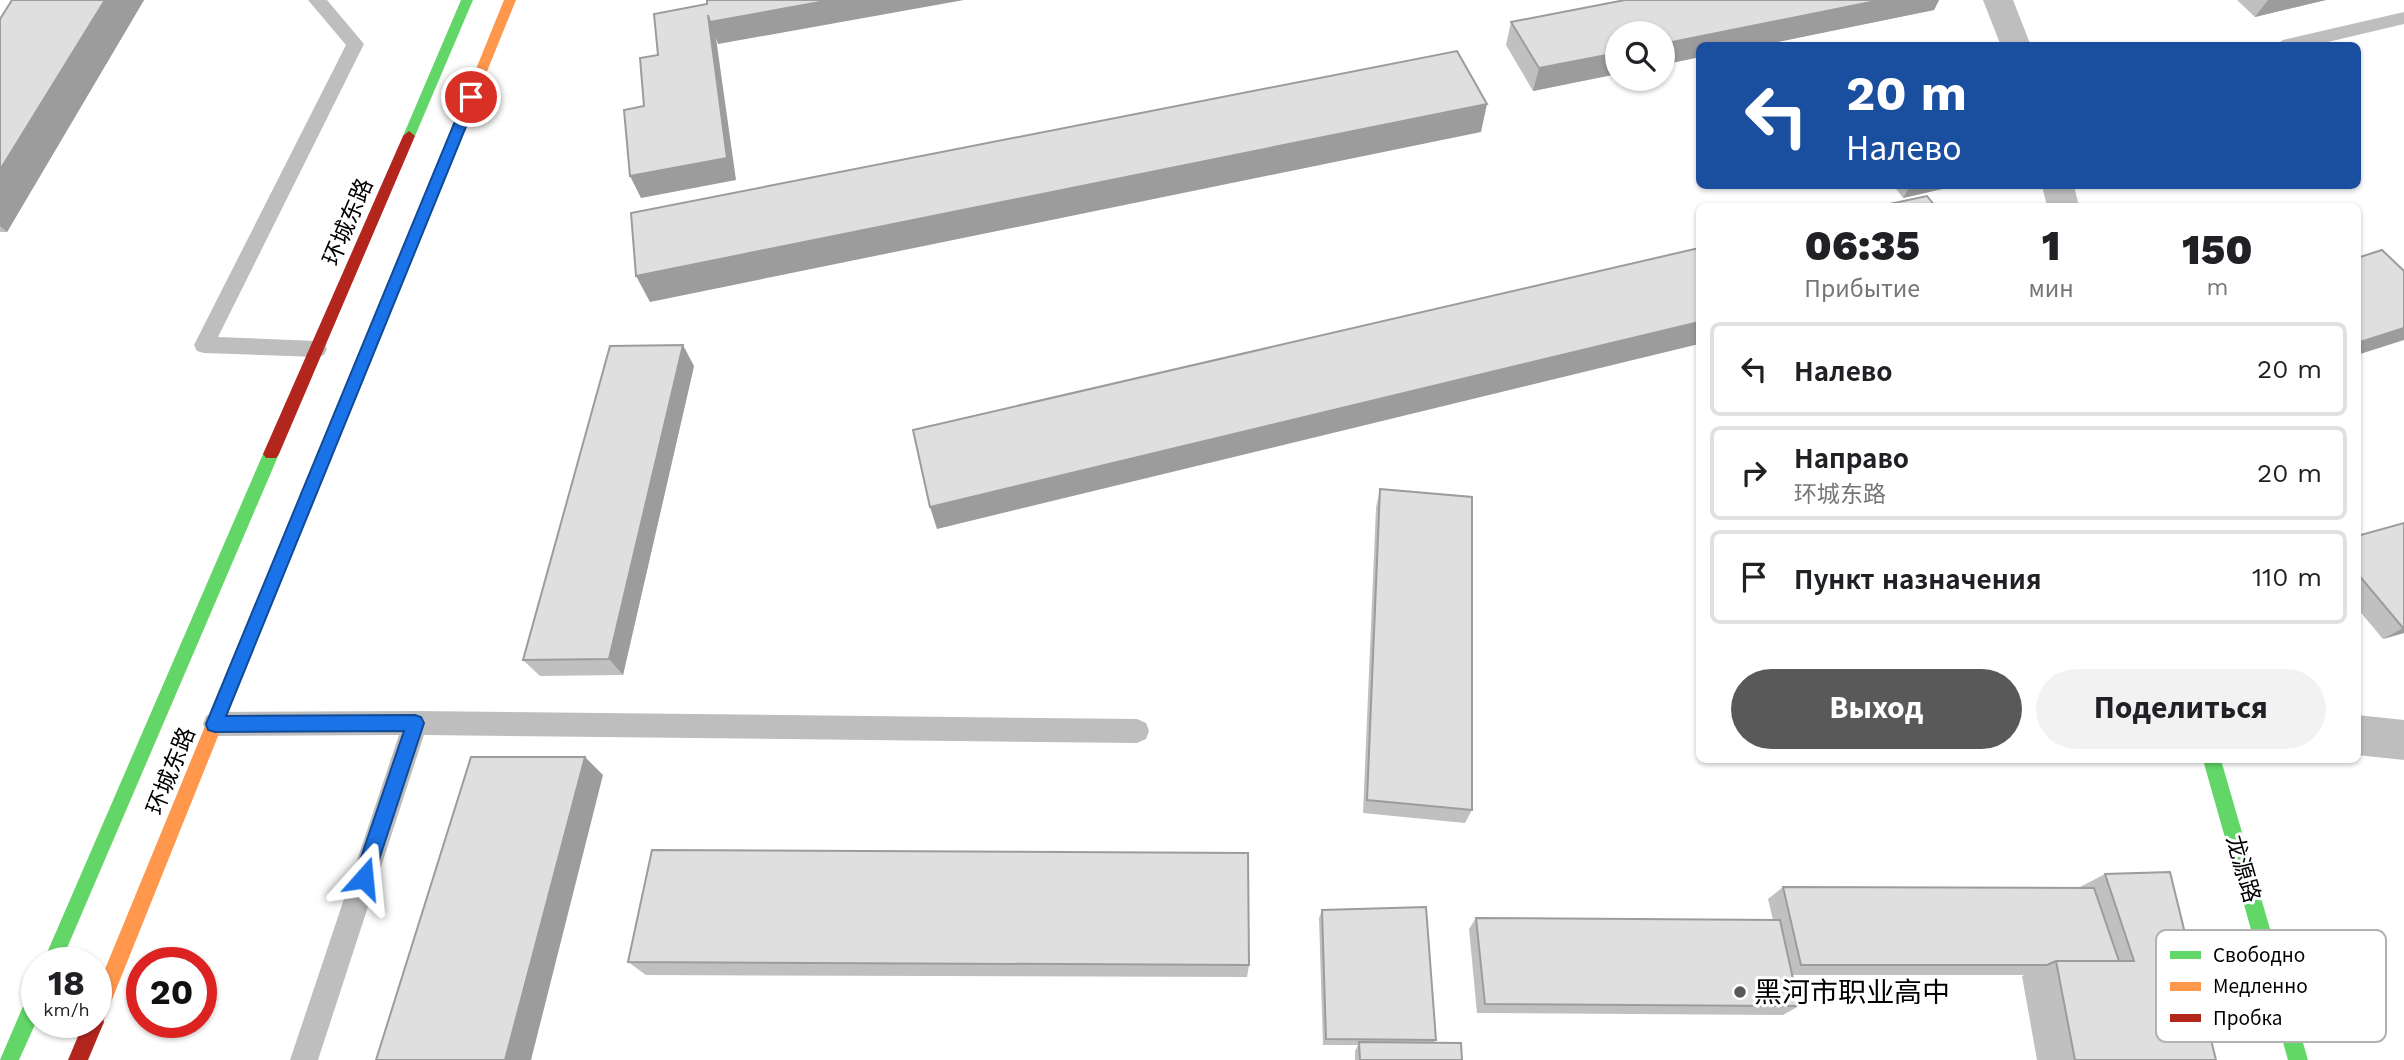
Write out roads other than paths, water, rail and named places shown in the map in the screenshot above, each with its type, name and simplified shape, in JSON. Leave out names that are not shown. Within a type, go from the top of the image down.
[{"type":"street","name":"环城东路","points":[[58,947],[467,0]]},
{"type":"street","name":"环城东路","points":[[112,976],[510,0]]},
{"type":"street","points":[[1998,0],[2014,42]]},
{"type":"street","points":[[2361,735],[2404,740]]},
{"type":"street","name":"龙源路","points":[[2213,763],[2261,930]]},
{"type":"street","points":[[9,1060],[21,1033]]},
{"type":"street","points":[[78,1060],[87,1038]]},
{"type":"street","name":"龙源路","points":[[2293,1042],[2298,1060]]},
{"type":"lane","points":[[317,0],[355,44],[204,345],[317,349]]},
{"type":"lane","points":[[2300,42],[2404,18]]},
{"type":"lane","points":[[304,1060],[415,723]]},
{"type":"lane","points":[[215,724],[415,723],[1137,731]]},
{"type":"place","name":"黑河市职业高中","points":[[1740,992]]}]
